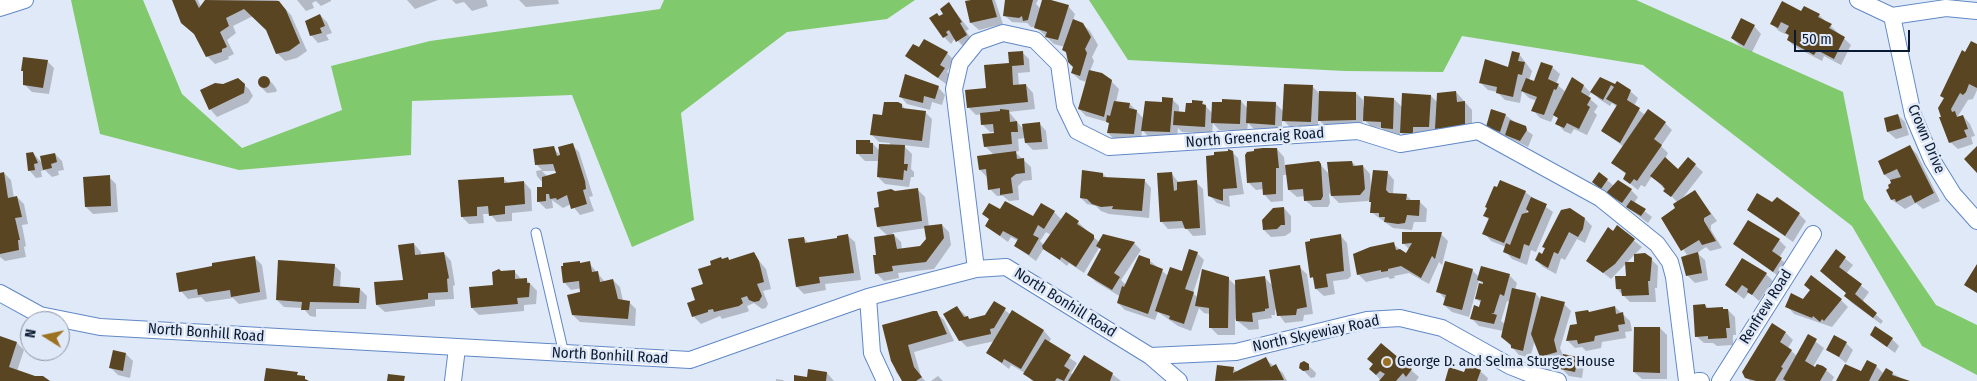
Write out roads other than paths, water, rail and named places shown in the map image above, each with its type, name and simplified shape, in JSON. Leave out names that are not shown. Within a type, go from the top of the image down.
[{"type":"street","points":[[0,8],[25,0]]},
{"type":"street","points":[[1858,0],[1892,16],[1946,8],[1977,11]]},
{"type":"street","name":"Crown Drive","points":[[1892,16],[1913,115],[1932,160],[1953,194],[1977,222]]},
{"type":"street","name":"North Greencraig Road","points":[[976,269],[954,89],[960,63],[977,42],[1003,33],[1035,40],[1059,64],[1065,106],[1077,131],[1109,147],[1358,131],[1400,144],[1478,131],[1600,198],[1657,244],[1670,262],[1674,277],[1687,381]]},
{"type":"street","name":"Renfrew Road","points":[[1720,381],[1812,234]]},
{"type":"street","name":"North Bonhill Road","points":[[0,293],[40,315],[100,327],[690,360],[868,297],[976,269],[1006,267],[1150,356],[1179,381]]},
{"type":"street","points":[[868,297],[872,353],[885,381]]},
{"type":"street","name":"North Skyewiay Road","points":[[1150,356],[1236,352],[1367,320],[1400,318],[1442,328],[1473,343],[1510,366],[1530,374],[1558,381]]},
{"type":"street","points":[[453,381],[457,348]]},
{"type":"lane","points":[[536,233],[564,354]]},
{"type":"place","name":"George D. and Selma Sturges House","points":[[1387,362]]}]
